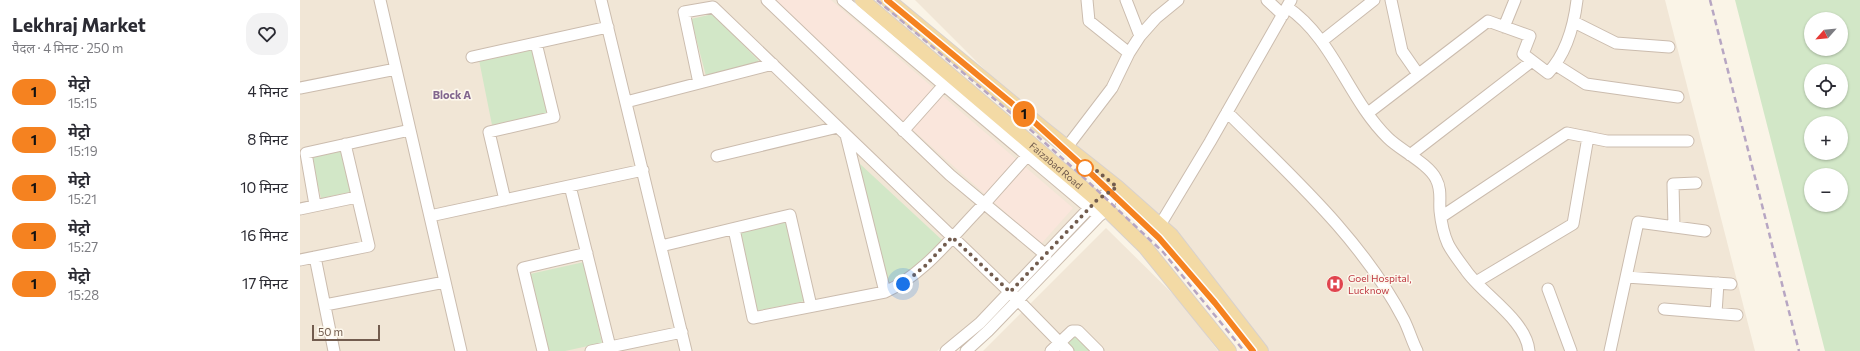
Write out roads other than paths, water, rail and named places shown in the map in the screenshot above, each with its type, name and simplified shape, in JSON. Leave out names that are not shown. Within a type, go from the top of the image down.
[{"type":"main road","name":"Faizabad Road","points":[[862,0],[1098,209],[1145,247],[1229,351]]},
{"type":"main road","name":"Faizabad Road","points":[[888,0],[1066,147],[1117,187],[1170,234],[1261,351]]},
{"type":"street","points":[[380,0],[461,351]]},
{"type":"street","points":[[601,0],[686,351]]},
{"type":"street","points":[[768,0],[982,206],[1046,255]]},
{"type":"street","points":[[843,0],[1027,156],[1098,209]]},
{"type":"street","points":[[1087,0],[1089,21],[1129,53]]},
{"type":"street","points":[[1126,0],[1140,36]]},
{"type":"street","points":[[1066,147],[1112,88],[1129,53],[1140,36],[1156,18],[1178,0]]},
{"type":"street","points":[[1267,0],[1287,7],[1301,16],[1322,41],[1368,113],[1388,138],[1436,177],[1441,191],[1442,217],[1448,244],[1467,273],[1520,329],[1528,345],[1529,351],[1532,351]]},
{"type":"street","points":[[1322,41],[1374,0]]},
{"type":"street","points":[[1391,0],[1402,51],[1418,74]]},
{"type":"street","points":[[1504,27],[1515,0]]},
{"type":"street","points":[[1368,113],[1488,21],[1530,36],[1523,54],[1548,73],[1556,65],[1574,22],[1577,0]]},
{"type":"street","points":[[699,83],[684,12],[713,7],[1014,296],[1068,351]]},
{"type":"street","points":[[1160,225],[1287,7]]},
{"type":"street","points":[[1574,22],[1616,43],[1669,47]]},
{"type":"street","points":[[472,57],[608,27]]},
{"type":"street","points":[[505,200],[490,132],[554,117],[536,43]]},
{"type":"street","points":[[1410,155],[1532,61]]},
{"type":"street","points":[[626,102],[773,64]]},
{"type":"street","points":[[1556,65],[1586,84],[1678,97]]},
{"type":"street","points":[[300,88],[396,69]]},
{"type":"street","points":[[903,130],[944,85]]},
{"type":"street","points":[[1227,112],[1333,219],[1381,282],[1404,320],[1417,351]]},
{"type":"street","points":[[315,206],[306,153],[410,130]]},
{"type":"street","points":[[717,156],[842,131]]},
{"type":"street","points":[[842,131],[885,292]]},
{"type":"street","points":[[1442,217],[1567,133],[1607,140],[1688,141]]},
{"type":"street","points":[[1476,282],[1573,224],[1588,137]]},
{"type":"street","points":[[300,260],[369,246],[345,144]]},
{"type":"street","points":[[734,229],[754,318],[885,292],[903,284],[925,266],[1027,156]]},
{"type":"street","points":[[430,216],[643,170]]},
{"type":"street","points":[[1674,227],[1673,184],[1696,184]]},
{"type":"street","points":[[570,186],[610,347]]},
{"type":"street","points":[[966,351],[1014,296],[1098,209],[1117,187]]},
{"type":"street","points":[[300,209],[357,197]]},
{"type":"street","points":[[946,351],[1014,296],[1046,255],[1098,209]]},
{"type":"street","points":[[661,246],[790,215],[811,306]]},
{"type":"street","points":[[1610,351],[1638,222],[1705,231]]},
{"type":"street","points":[[543,351],[523,268],[587,252]]},
{"type":"street","points":[[315,257],[334,351]]},
{"type":"street","points":[[1626,277],[1731,284]]},
{"type":"street","points":[[325,305],[445,282]]},
{"type":"street","points":[[1716,313],[1718,283]]},
{"type":"street","points":[[1548,288],[1571,351]]},
{"type":"street","points":[[1664,309],[1737,315]]},
{"type":"street","points":[[1051,351],[1072,331],[1078,331],[1098,351]]},
{"type":"street","points":[[592,351],[682,332]]},
{"type":"railway","points":[[877,0],[1025,125],[1163,252],[1244,351]]},
{"type":"railway","points":[[887,0],[1032,120],[1169,248],[1253,351]]},
{"type":"railway","points":[[1710,0],[1799,351]]},
{"type":"metro line","name":"1","points":[[887,0],[1032,120],[1159,238],[1215,303],[1253,351]]},
{"type":"place","name":"Goel Hospital, Lucknow","points":[[1335,284]]},
{"type":"district","name":"Block A","points":[[452,95]]}]
